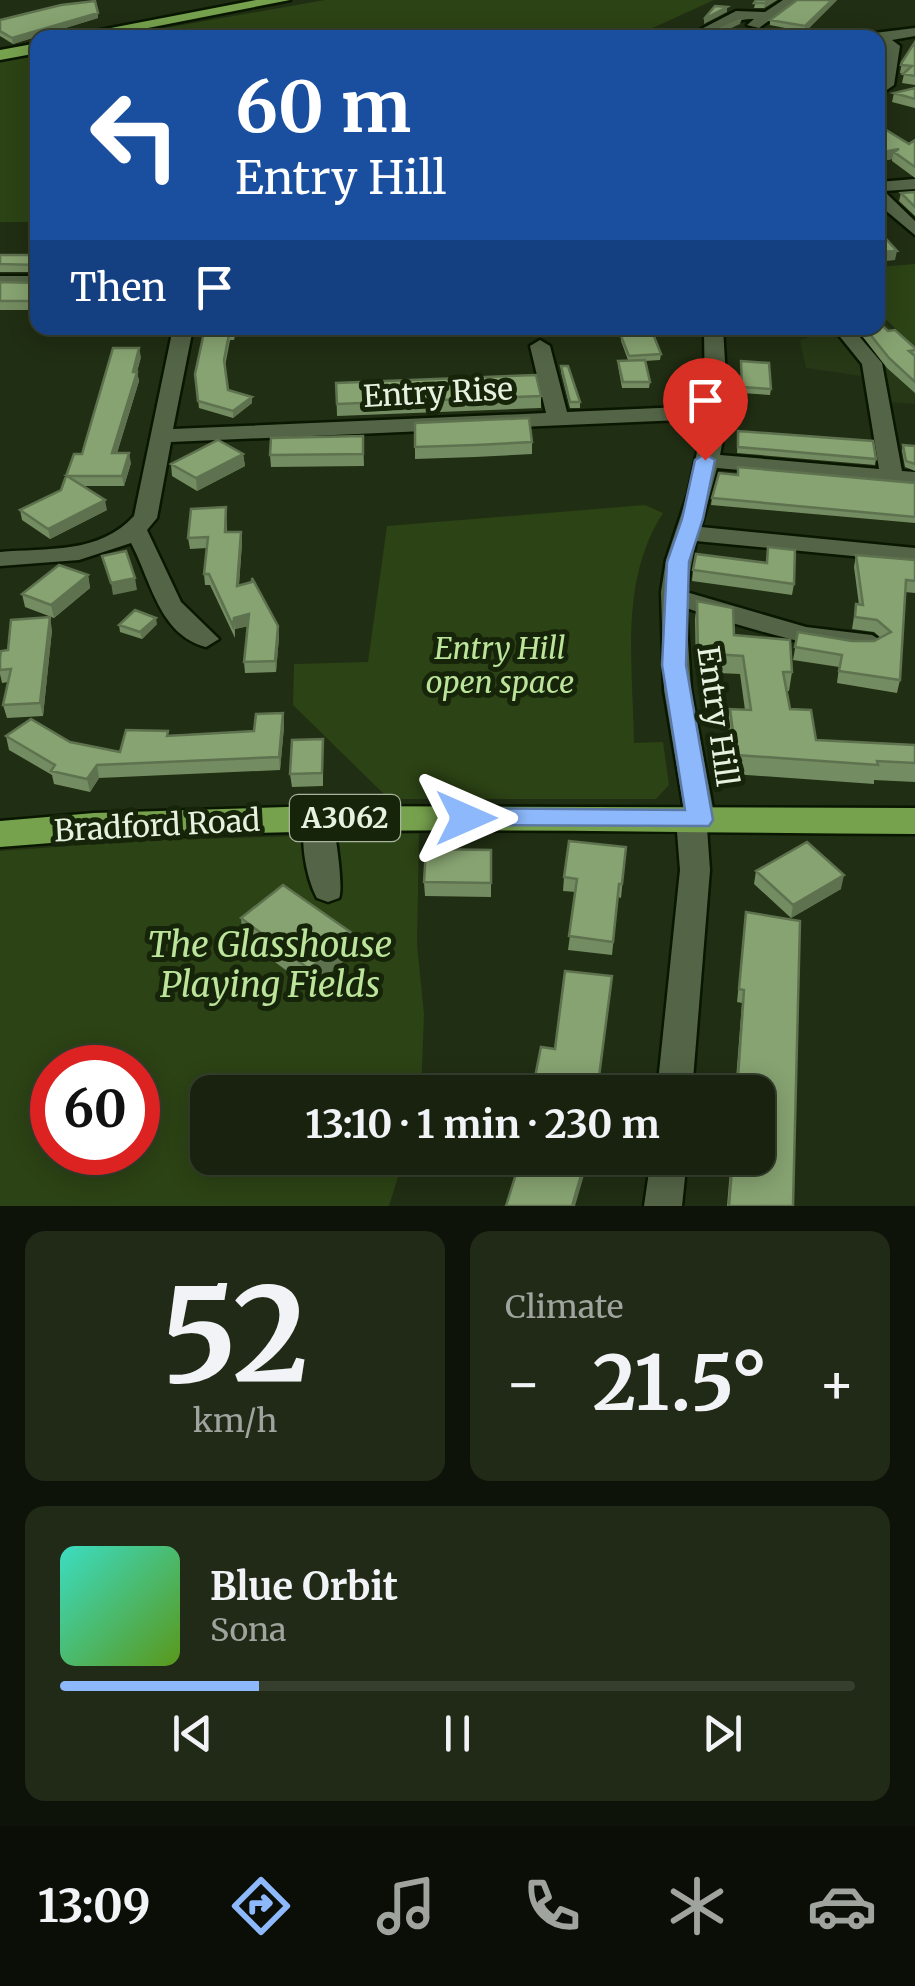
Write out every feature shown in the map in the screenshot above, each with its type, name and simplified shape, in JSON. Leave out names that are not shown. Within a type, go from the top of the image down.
[{"type":"main road","points":[[115,30],[288,1]]},
{"type":"main road","points":[[138,30],[288,1]]},
{"type":"main road","points":[[0,52],[30,46]]},
{"type":"main road","name":"Bradford Road","points":[[0,834],[94,826],[319,818],[915,821]]},
{"type":"street","points":[[744,30],[791,0]]},
{"type":"street","points":[[708,30],[741,14],[768,16]]},
{"type":"street","points":[[885,37],[915,32]]},
{"type":"street","points":[[885,40],[893,46],[885,87]]},
{"type":"street","points":[[885,190],[915,184]]},
{"type":"street","points":[[885,198],[915,230]]},
{"type":"street","points":[[0,282],[30,282]]},
{"type":"street","points":[[0,559],[108,547],[136,532],[145,518],[181,335]]},
{"type":"street","name":"Entry Hill","points":[[677,1075],[696,819],[674,665],[676,597],[678,562],[717,412],[715,335]]},
{"type":"street","points":[[705,460],[904,478],[872,363],[848,335]]},
{"type":"street","points":[[540,346],[557,416]]},
{"type":"street","name":"Entry Rise","points":[[162,436],[717,412]]},
{"type":"street","points":[[136,532],[161,592],[182,624],[206,639]]},
{"type":"street","points":[[686,533],[915,555]]},
{"type":"street","points":[[676,597],[788,631],[872,643]]},
{"type":"street","points":[[319,818],[318,836],[328,890]]},
{"type":"street","points":[[663,1206],[667,1175]]},
{"type":"shaded area","points":[[885,323],[915,354],[915,404],[873,401],[868,377],[806,368],[800,340],[816,335],[885,335]]},
{"type":"green space","points":[[325,0],[714,0],[648,30],[154,30]]},
{"type":"green space","points":[[30,54],[30,222],[0,222],[0,60]]},
{"type":"green space","points":[[915,264],[915,347],[885,319],[885,266]]},
{"type":"green space","name":"Entry Hill open space","points":[[645,505],[663,513],[649,539],[634,595],[634,743],[663,742],[669,785],[656,799],[389,799],[293,705],[294,664],[368,662],[387,526]]},
{"type":"green space","name":"The Glasshouse Playing Fields","points":[[419,833],[417,945],[424,1014],[422,1075],[190,1075],[190,1175],[399,1175],[389,1206],[0,1206],[0,851],[154,840]]},
{"type":"building","points":[[797,0],[832,0],[805,26],[770,20]]},
{"type":"building","points":[[95,1],[98,13],[12,38],[0,31],[0,20]]},
{"type":"building","points":[[715,6],[727,7],[704,19]]},
{"type":"building","points":[[915,42],[915,76],[903,74],[912,66],[901,65]]},
{"type":"building","points":[[915,88],[915,99],[894,93]]},
{"type":"building","points":[[885,129],[909,144],[915,140],[915,167],[894,152],[899,149],[885,152]]},
{"type":"building","points":[[915,192],[915,207],[901,193]]},
{"type":"building","points":[[885,238],[897,251],[885,252]]},
{"type":"building","points":[[0,255],[30,255],[30,265],[0,264]]},
{"type":"building","points":[[0,282],[30,283],[30,301],[0,301]]},
{"type":"building","points":[[885,328],[895,330],[915,348],[909,351],[915,356],[915,382],[871,335],[885,335]]},
{"type":"building","points":[[203,335],[229,335],[224,360],[228,390],[252,397],[233,411],[198,401],[195,374]]},
{"type":"building","points":[[653,335],[661,354],[629,356],[621,336]]},
{"type":"building","points":[[113,348],[139,348],[133,372],[137,372],[112,453],[129,453],[122,476],[67,476],[105,500],[48,529],[20,510],[61,490],[74,454],[82,454]]},
{"type":"building","points":[[645,360],[650,382],[623,382],[618,361]]},
{"type":"building","points":[[741,361],[769,363],[771,389],[742,387]]},
{"type":"building","points":[[561,366],[568,366],[580,402],[570,402]]},
{"type":"building","points":[[536,375],[541,396],[337,404],[336,383]]},
{"type":"building","points":[[529,418],[532,442],[415,447],[415,423]]},
{"type":"building","points":[[738,431],[873,441],[876,459],[738,447]]},
{"type":"building","points":[[363,436],[363,454],[270,455],[271,438]]},
{"type":"building","points":[[218,440],[243,454],[196,478],[171,464]]},
{"type":"building","points":[[903,445],[915,446],[915,464],[906,461]]},
{"type":"building","points":[[738,467],[915,483],[915,517],[712,498],[719,473],[738,475]]},
{"type":"building","points":[[226,507],[225,532],[241,532],[237,586],[252,582],[252,578],[278,626],[275,661],[244,662],[249,614],[234,618],[233,626],[209,574],[204,574],[208,537],[188,538],[191,509]]},
{"type":"building","points":[[768,547],[795,550],[794,584],[693,570],[696,554],[767,563]]},
{"type":"building","points":[[126,551],[135,578],[111,583],[102,556]]},
{"type":"building","points":[[856,555],[915,560],[915,581],[906,580],[900,680],[839,671],[842,655],[795,647],[798,632],[874,641],[891,632],[877,620],[855,617],[856,604],[863,605]]},
{"type":"building","points":[[59,565],[88,575],[51,605],[22,594]]},
{"type":"building","points":[[697,601],[733,608],[734,635],[790,640],[792,672],[783,672],[790,709],[811,710],[816,740],[915,745],[915,763],[877,761],[878,765],[736,755],[730,709],[751,710],[743,656],[698,653]]},
{"type":"building","points":[[135,610],[156,618],[140,632],[119,625]]},
{"type":"building","points":[[50,617],[40,703],[3,705],[11,669],[0,670],[0,658],[1,651],[8,650],[11,620]]},
{"type":"building","points":[[283,713],[279,757],[97,765],[87,779],[51,771],[55,765],[6,736],[31,719],[70,742],[120,752],[126,730],[168,731],[167,736],[254,731],[256,714]]},
{"type":"building","points":[[323,739],[322,773],[290,774],[292,740]]},
{"type":"building","points":[[569,841],[626,847],[613,942],[569,936],[577,879],[564,877]]},
{"type":"building","points":[[807,842],[844,875],[793,905],[756,871]]},
{"type":"building","points":[[426,849],[491,850],[491,883],[424,882]]},
{"type":"building","points":[[283,885],[352,933],[309,969],[241,918]]},
{"type":"building","points":[[746,912],[800,921],[793,1206],[729,1206],[732,1175],[775,1175],[775,1075],[738,1075],[744,990],[739,989]]},
{"type":"building","points":[[565,971],[612,976],[599,1075],[535,1075],[541,1047],[555,1049]]},
{"type":"building","points":[[516,1175],[581,1175],[572,1206],[506,1206]]},
{"type":"route","points":[[466,818],[700,820],[674,665],[678,562],[705,460]]}]
